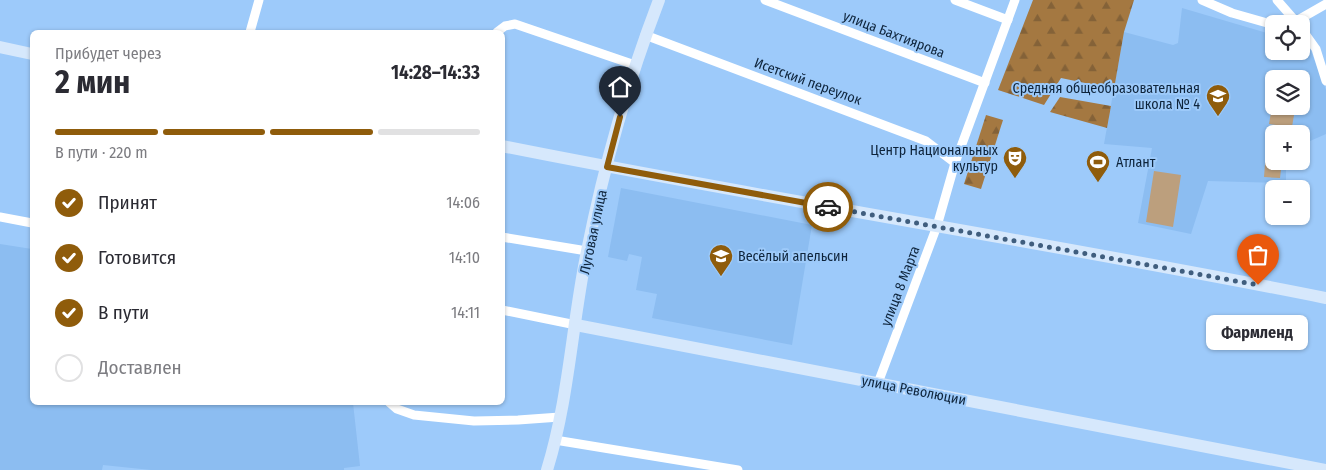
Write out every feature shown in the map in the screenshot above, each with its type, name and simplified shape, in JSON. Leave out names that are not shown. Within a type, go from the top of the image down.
[{"type":"main road","name":"Луговая улица","points":[[547,470],[560,417],[587,251],[607,167],[635,65],[659,0]]},
{"type":"main road","points":[[0,47],[30,54]]},
{"type":"main road","points":[[505,147],[607,167],[1326,298]]},
{"type":"main road","name":"улица Революции","points":[[576,325],[1326,470]]},
{"type":"street","points":[[251,30],[259,0]]},
{"type":"street","name":"улица Бахтиярова","points":[[765,0],[985,83]]},
{"type":"street","points":[[955,0],[1008,20]]},
{"type":"street","name":"улица 8 Марта","points":[[878,383],[937,226],[955,163],[1015,0]]},
{"type":"street","points":[[1202,0],[1232,13],[1265,22]]},
{"type":"street","points":[[1277,0],[1290,15]]},
{"type":"street","points":[[1310,15],[1326,4]]},
{"type":"street","points":[[500,30],[505,26],[515,24],[635,65]]},
{"type":"street","name":"Исетский переулок","points":[[646,35],[926,141],[955,163]]},
{"type":"street","points":[[1310,40],[1316,48],[1326,81]]},
{"type":"street","points":[[0,217],[30,223]]},
{"type":"street","points":[[505,237],[587,251]]},
{"type":"street","name":"улица Революции","points":[[505,311],[576,325]]},
{"type":"street","points":[[392,405],[397,409],[414,415],[474,421],[560,417]]},
{"type":"street","points":[[555,440],[738,470]]},
{"type":"shaded area","name":"Средняя общеобразовательная школа № 4","points":[[1182,8],[1265,32],[1265,60],[1310,60],[1310,49],[1326,90],[1326,134],[1310,141],[1310,125],[1265,125],[1265,170],[1286,170],[1286,180],[1265,180],[1265,182],[1208,181],[1191,234],[1138,223],[1152,148],[1104,144],[1124,32],[1173,45],[1178,43]]},
{"type":"shaded area","points":[[1270,115],[1294,115],[1292,125],[1269,124]]},
{"type":"shaded area","points":[[1265,164],[1265,170],[1281,170],[1280,178],[1264,177]]},
{"type":"shaded area","points":[[1154,171],[1181,175],[1173,227],[1146,222]]},
{"type":"shaded area","name":"Весёлый апельсин","points":[[621,188],[812,225],[792,345],[652,318],[657,294],[636,290],[642,257],[629,254],[627,261],[608,257]]},
{"type":"shaded area","points":[[0,244],[30,249],[30,405],[353,405],[360,466],[344,468],[344,470],[151,470],[103,465],[102,470],[0,470]]},
{"type":"green space","points":[[1033,0],[1134,0],[1124,32],[1114,89],[1061,78],[1044,105],[998,90]]},
{"type":"green space","points":[[1060,97],[1111,106],[1107,128],[1050,112]]},
{"type":"green space","points":[[986,115],[1003,120],[981,189],[964,184]]},
{"type":"way so far","points":[[828,207],[1258,285]]},
{"type":"place","name":"Средняя общеобразовательная школа № 4","points":[[1218,117]]},
{"type":"place","name":"Центр Национальных культур","points":[[1015,179]]},
{"type":"place","name":"Атлант","points":[[1098,183]]},
{"type":"place","name":"Весёлый апельсин","points":[[721,277]]},
{"type":"place","name":"Фармленд","points":[[1258,285]]},
{"type":"route","points":[[620,117],[607,167],[828,207]]}]
